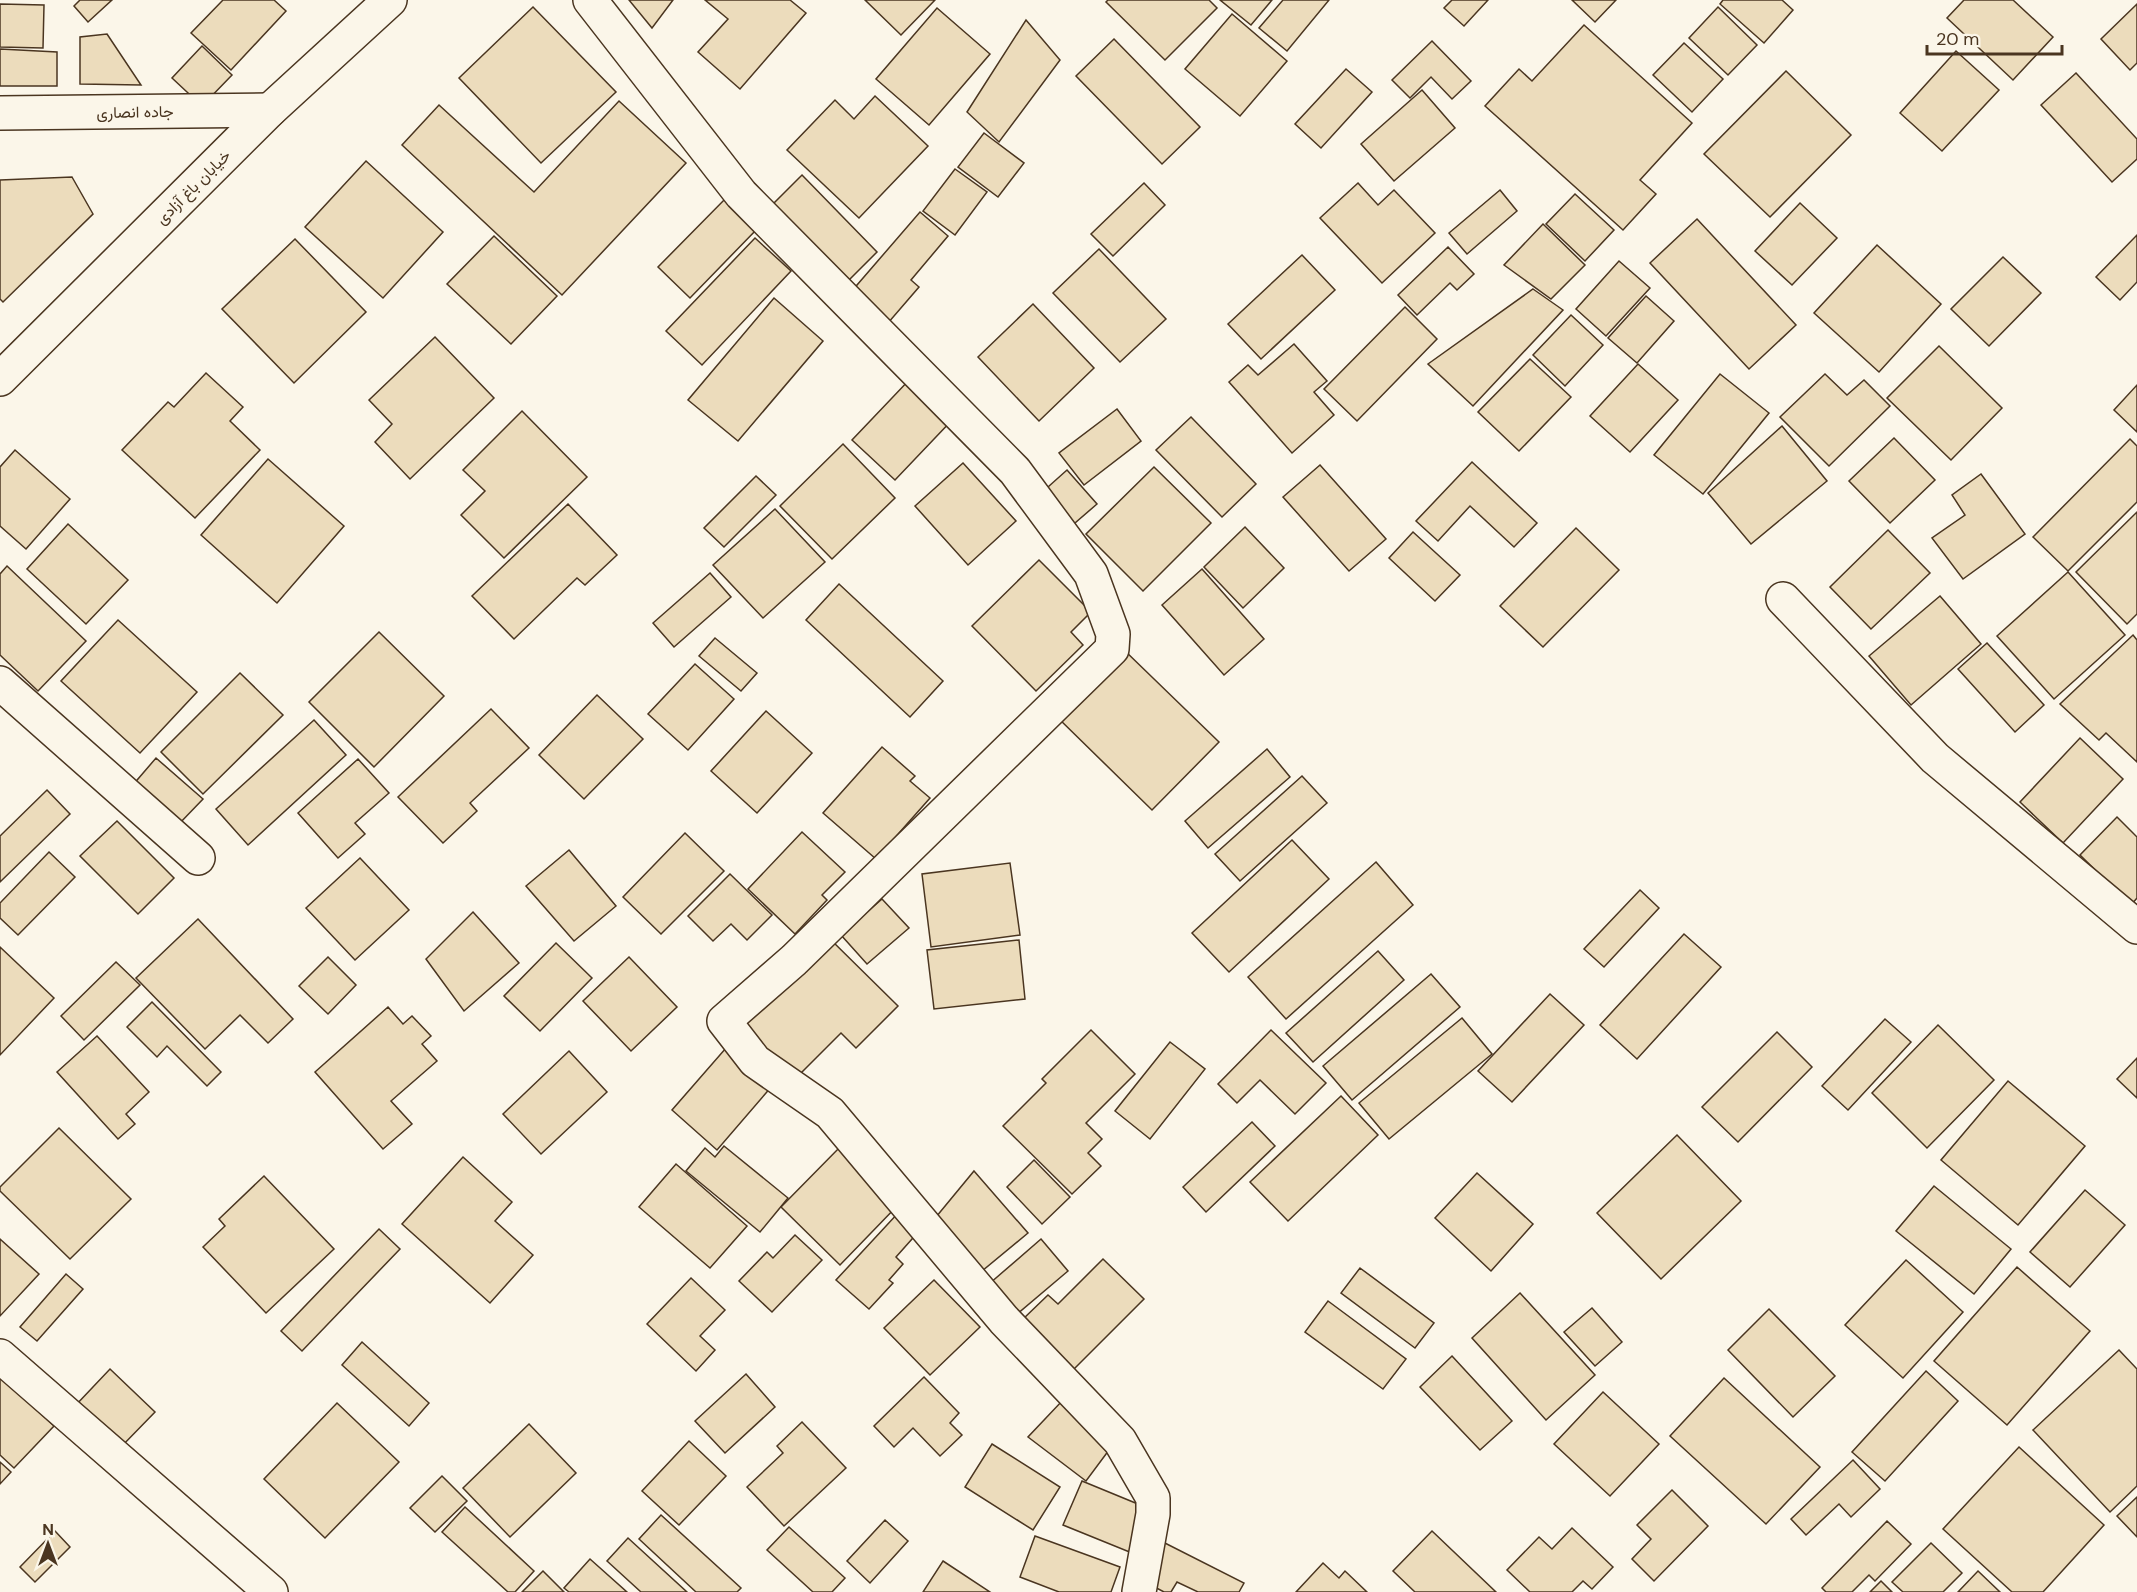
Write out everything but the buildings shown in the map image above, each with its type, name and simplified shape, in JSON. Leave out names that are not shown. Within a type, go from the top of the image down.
[{"type":"street","name":"خیابان باغ آزادی","points":[[0,379],[270,110],[390,0]]},
{"type":"street","points":[[590,0],[741,194],[1015,471],[1091,574],[1113,634],[1112,649],[794,960],[724,1021],[755,1061],[830,1113],[1004,1320],[1120,1441],[1152,1498],[1153,1514],[1138,1592]]},
{"type":"street","name":"جاده انصاری","points":[[0,113],[270,110]]},
{"type":"street","points":[[1783,599],[1935,758],[2137,927]]},
{"type":"street","points":[[0,683],[198,858]]},
{"type":"street","points":[[0,1356],[271,1592]]}]
